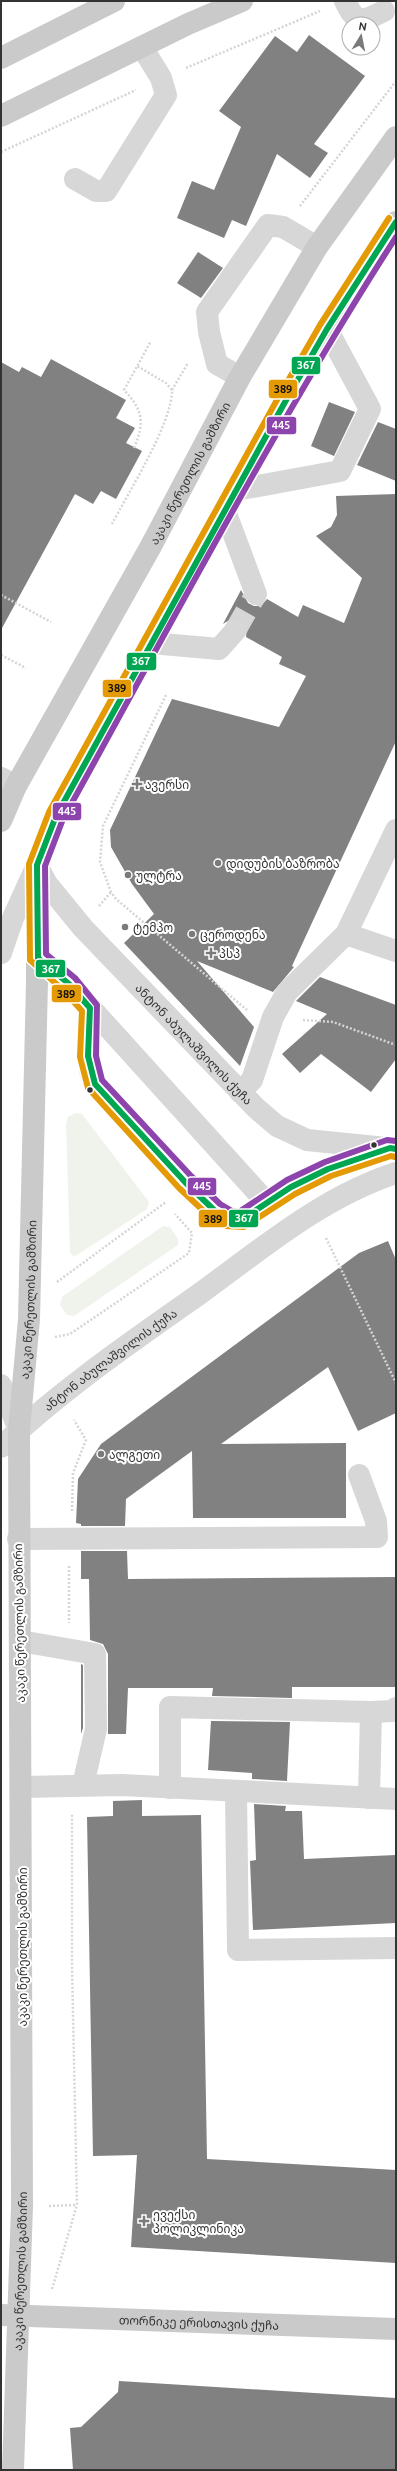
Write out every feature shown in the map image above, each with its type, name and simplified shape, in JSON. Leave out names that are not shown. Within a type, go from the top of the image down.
[{"type":"main road","points":[[1,58],[114,1]]},
{"type":"main road","points":[[1,116],[142,47],[242,1]]},
{"type":"main road","name":"აკაკი წერეთლის გამზირი","points":[[1,821],[9,782],[151,546],[240,377],[317,247],[396,137]]},
{"type":"main road","name":"აკაკი წერეთლის გამზირი","points":[[13,2470],[10,2315],[22,2206],[21,1786],[18,1539],[19,1430],[29,1332],[38,958],[37,865],[56,816],[236,490],[327,329],[396,222]]},
{"type":"main road","name":"თორნიკე ერისთავის ქუჩა","points":[[10,2315],[396,2329]]},
{"type":"street","points":[[345,1],[352,16],[360,20],[369,19],[384,11]]},
{"type":"street","points":[[75,179],[96,191],[106,191],[166,94],[161,78],[142,47]]},
{"type":"street","points":[[240,377],[217,364],[209,332],[207,312],[268,225],[284,227],[317,247]]},
{"type":"street","points":[[236,490],[340,471],[354,445],[370,409],[327,329]]},
{"type":"street","points":[[225,511],[256,594]]},
{"type":"street","points":[[151,643],[219,649],[235,631]]},
{"type":"street","points":[[240,1092],[252,1080],[274,1017],[287,992],[346,934],[396,830]]},
{"type":"street","points":[[1,953],[13,918],[37,865]]},
{"type":"street","name":"ანტონ აბულაშვილის ქუჩა","points":[[37,865],[47,884],[83,928],[240,1092],[277,1126],[307,1140],[393,1148]]},
{"type":"street","points":[[346,934],[396,951]]},
{"type":"street","points":[[38,958],[70,984],[268,1204]]},
{"type":"street","points":[[90,1008],[87,1061],[89,1073],[95,1084],[185,1182],[215,1211],[230,1219],[241,1220],[268,1204],[292,1187],[328,1168],[393,1148]]},
{"type":"street","name":"ანტონ აბულაშვილის ქუჩა","points":[[1,1447],[59,1394],[312,1214],[379,1179],[396,1173]]},
{"type":"street","name":"ანტონ აბულაშვილის ქუჩა","points":[[343,1197],[396,1189]]},
{"type":"street","points":[[1,1385],[19,1430]]},
{"type":"street","points":[[18,1539],[377,1537],[376,1521],[358,1475]]},
{"type":"street","points":[[20,1641],[95,1654],[96,1729],[78,1785]]},
{"type":"street","points":[[170,1788],[170,1707],[372,1712],[394,1711],[396,1708]]},
{"type":"street","points":[[369,1798],[372,1712]]},
{"type":"street","points":[[21,1786],[78,1785],[170,1788],[396,1799]]},
{"type":"street","points":[[236,1792],[238,1950],[396,1948]]},
{"type":"path","points":[[284,227],[396,81]]},
{"type":"path","points":[[134,448],[141,423],[140,413],[136,402],[124,390],[151,341]]},
{"type":"path","points":[[112,524],[165,422],[172,401],[172,390],[166,383],[137,366]]},
{"type":"path","points":[[1,595],[51,622]]},
{"type":"path","points":[[1,655],[26,668]]},
{"type":"path","points":[[166,695],[103,826],[100,862],[111,892],[251,1013],[274,1017],[333,1022],[396,1045]]},
{"type":"path","points":[[97,908],[111,892]]},
{"type":"path","points":[[160,1196],[170,1208]]},
{"type":"path","points":[[56,1282],[170,1199]]},
{"type":"path","points":[[55,1337],[70,1334],[189,1253],[192,1233],[174,1213]]},
{"type":"path","points":[[312,1214],[335,1252],[396,1383]]},
{"type":"path","points":[[70,1649],[68,1539],[73,1473],[86,1440]]},
{"type":"path","points":[[77,2205],[72,1965],[78,1785]]},
{"type":"shaded area","points":[[76,1113],[82,1114],[149,1202],[147,1209],[74,1257],[70,1252],[66,1124],[68,1117]]},
{"type":"shaded area","points":[[163,1226],[170,1227],[178,1239],[178,1245],[74,1316],[67,1315],[60,1305],[62,1297]]},
{"type":"building","points":[[309,35],[365,76],[314,144],[328,153],[310,178],[277,154],[246,226],[232,220],[224,238],[177,218],[192,181],[214,190],[241,127],[219,111],[275,36],[297,52]]},
{"type":"building","points":[[198,252],[223,268],[201,298],[177,283]]},
{"type":"building","points":[[51,359],[126,400],[116,418],[135,428],[126,443],[142,451],[116,499],[101,491],[93,504],[75,494],[1,630],[1,362],[19,372],[22,367],[41,377]]},
{"type":"building","points":[[329,402],[355,412],[334,456],[311,446]]},
{"type":"building","points":[[378,422],[396,429],[396,481],[357,465]]},
{"type":"building","name":"დიდუბის ბაზრობა","points":[[396,494],[396,741],[292,966],[294,967],[273,992],[197,961],[254,1027],[240,1066],[124,943],[154,914],[132,884],[111,847],[110,830],[172,699],[279,727],[306,676],[279,664],[282,657],[246,637],[247,627],[243,621],[231,619],[223,624],[241,590],[248,603],[254,606],[261,606],[267,599],[298,617],[303,605],[344,623],[362,578],[316,536],[331,527],[337,515],[336,496]]},
{"type":"building","points":[[320,977],[396,1005],[396,1059],[371,1092],[321,1054],[300,1073],[282,1054],[327,1014],[296,1001]]},
{"type":"building","points":[[388,1241],[396,1260],[396,1413],[358,1431],[328,1367],[221,1444],[346,1443],[346,1518],[193,1518],[192,1451],[126,1499],[125,1526],[81,1526],[81,1524],[76,1523],[78,1479],[101,1444],[359,1253]]},
{"type":"building","points":[[81,1551],[127,1551],[128,1579],[396,1577],[396,1687],[292,1687],[292,1698],[212,1696],[213,1688],[128,1688],[126,1734],[108,1734],[108,1654],[103,1644],[90,1640],[89,1579],[81,1579]]},
{"type":"building","points":[[81,1664],[83,1665],[83,1728],[81,1734]]},
{"type":"building","points":[[211,1721],[290,1722],[287,1781],[252,1779],[252,1773],[208,1770]]},
{"type":"building","points":[[142,1800],[142,1816],[201,1815],[207,2159],[396,2170],[396,2263],[131,2247],[137,2155],[93,2156],[87,1817],[113,1816],[113,1801]]},
{"type":"building","points":[[254,1804],[286,1806],[285,1811],[302,1811],[304,1859],[396,1855],[396,1923],[253,1930],[250,1861],[256,1860]]},
{"type":"building","points":[[119,2381],[396,2398],[396,2470],[73,2470],[70,2428],[81,2427],[118,2392]]},
{"type":"tunnel","points":[[235,631],[256,594]]},
{"type":"transit line","name":"389","points":[[389,218],[320,325],[278,398],[49,812],[29,864],[30,960],[63,990],[82,1011],[80,1057],[88,1088],[179,1188],[210,1217],[226,1226],[244,1227],[295,1194],[331,1176],[391,1156],[395,1157]]},
{"type":"transit line","name":"367","points":[[396,222],[327,329],[285,402],[56,816],[37,865],[38,958],[69,984],[90,1008],[88,1056],[95,1084],[185,1182],[215,1211],[230,1219],[241,1220],[291,1187],[328,1169],[390,1148],[396,1149]]},
{"type":"transit line","name":"445","points":[[396,237],[308,380],[225,525],[63,819],[45,866],[46,954],[75,978],[97,1005],[96,1056],[102,1080],[191,1176],[220,1204],[232,1211],[239,1212],[287,1180],[325,1162],[387,1140],[396,1141]]},
{"type":"place","name":"ავერსი","points":[[137,784]]},
{"type":"place","name":"დიდუბის ბაზრობა","points":[[218,863]]},
{"type":"place","name":"ულტრა","points":[[128,875]]},
{"type":"place","name":"ტემპო","points":[[125,927]]},
{"type":"place","name":"ცეროდენა","points":[[192,934]]},
{"type":"place","name":"პსპ","points":[[211,953]]},
{"type":"place","name":"ალგეთი","points":[[101,1454]]},
{"type":"place","name":"ევექსი პოლიკლინიკა","points":[[144,2221]]}]
